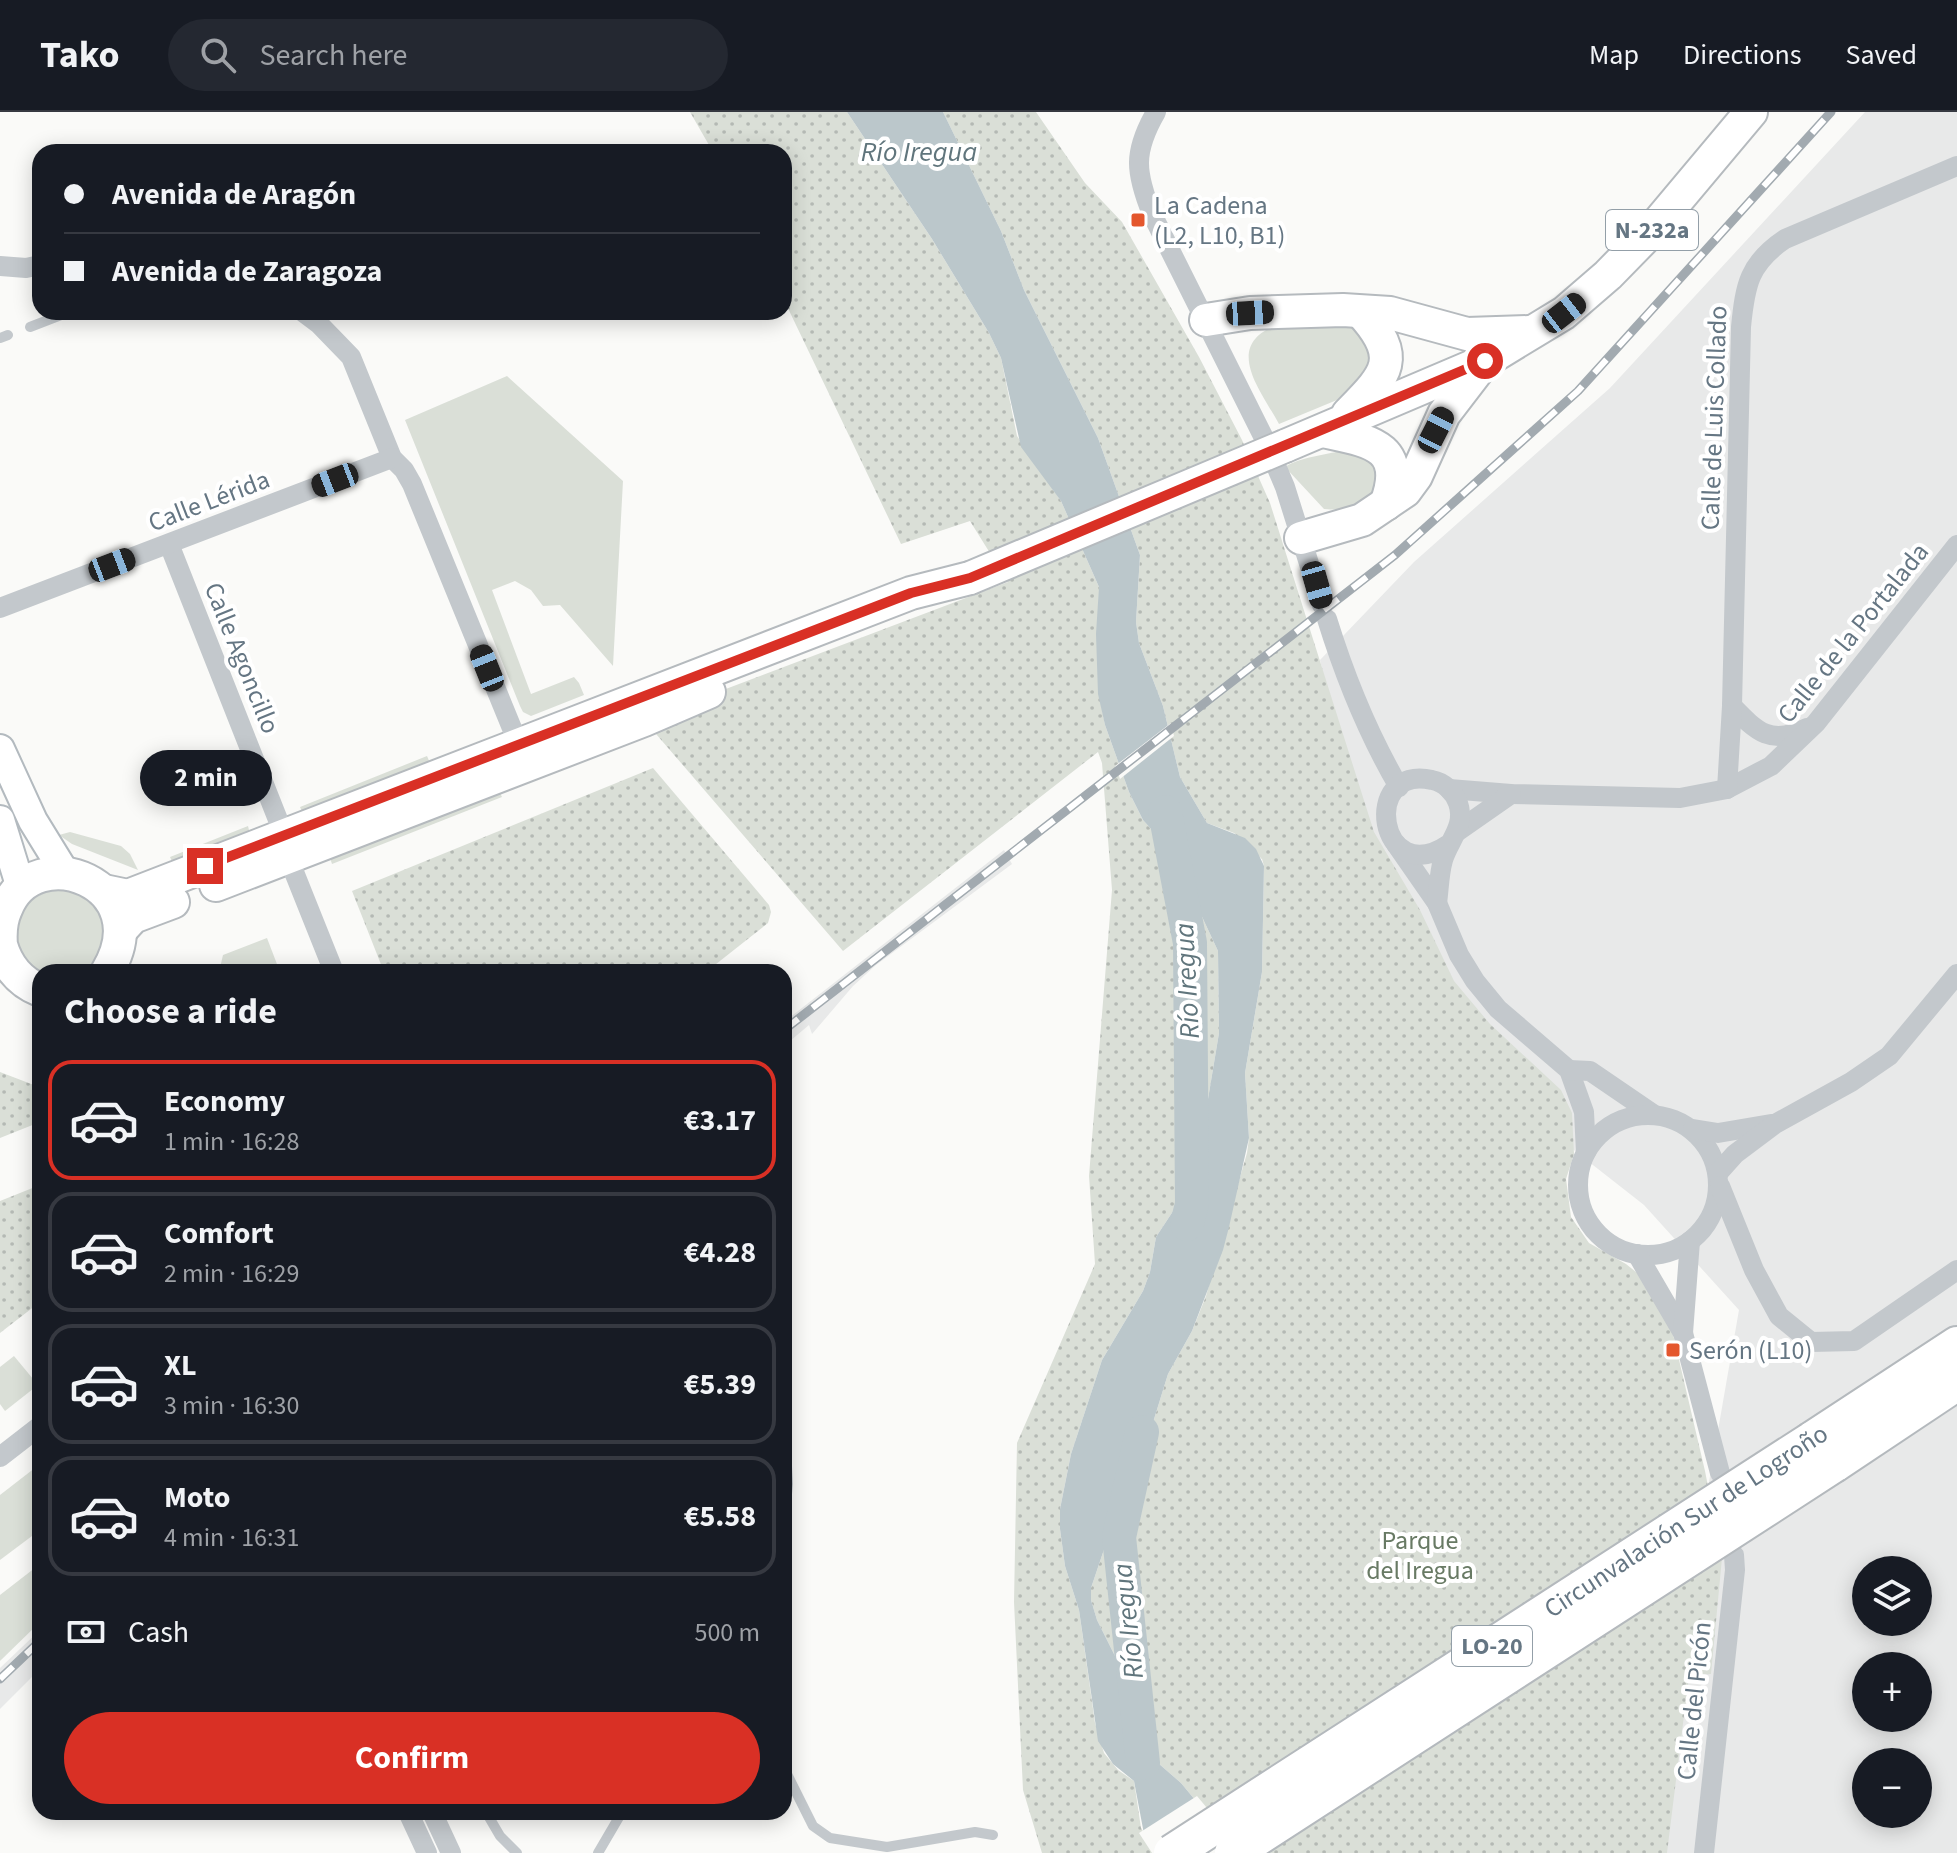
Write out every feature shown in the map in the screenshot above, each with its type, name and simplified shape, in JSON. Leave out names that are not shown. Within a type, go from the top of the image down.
[{"type":"highway","name":"Circunvalación Sur de Logroño","points":[[1233,1853],[1823,1452],[1957,1345]]},
{"type":"highway","name":"Circunvalación Sur de Logroño","points":[[1172,1853],[1823,1452],[1957,1382]]},
{"type":"main road","name":"N-232a","points":[[65,873],[79,876],[104,891],[128,896],[286,846],[644,720],[970,578],[1485,361],[1538,331],[1586,295],[1631,252],[1751,112]]},
{"type":"main road","points":[[1206,320],[1250,313],[1325,310],[1390,313],[1467,334],[1538,331]]},
{"type":"main road","points":[[1361,312],[1385,346],[1387,367],[1372,390],[1330,428],[1370,442],[1384,451],[1393,471],[1386,504]]},
{"type":"main road","points":[[1301,538],[1362,520],[1410,486],[1444,414],[1485,361]]},
{"type":"main road","name":"N-232a","points":[[114,958],[133,917],[518,743],[911,593],[970,578]]},
{"type":"main road","points":[[0,749],[33,821],[65,873],[34,879],[8,903],[1,921],[0,941],[6,961],[20,983]]},
{"type":"main road","points":[[0,820],[21,888]]},
{"type":"main road","name":"N-232a","points":[[104,891],[113,903],[114,958]]},
{"type":"street","points":[[1156,112],[1138,152],[1140,181],[1152,214],[1265,440],[1285,487],[1340,660],[1369,731],[1399,787]]},
{"type":"street","name":"Calle de Luis Collado","points":[[1727,789],[1732,706],[1741,327],[1744,292],[1750,274],[1767,251],[1785,239],[1957,166]]},
{"type":"street","points":[[0,266],[32,267]]},
{"type":"street","points":[[314,320],[351,357],[392,458],[412,484],[518,743]]},
{"type":"street","name":"Calle Lérida","points":[[0,608],[392,458]]},
{"type":"street","name":"Calle Agoncillo","points":[[169,544],[331,964]]},
{"type":"street","name":"Calle de la Portalada","points":[[1449,789],[1511,794],[1680,798],[1727,789],[1771,766],[1816,723],[1957,545]]},
{"type":"street","points":[[1732,706],[1752,726],[1771,737],[1789,737],[1816,723]]},
{"type":"street","points":[[1437,903],[1443,862],[1461,816],[1458,801],[1449,789],[1436,780],[1421,778],[1399,787],[1386,804],[1384,818],[1387,833],[1437,903],[1459,955],[1475,981],[1498,1009],[1569,1070],[1584,1112],[1586,1152]]},
{"type":"street","points":[[1396,844],[1408,852],[1423,855],[1437,852],[1511,794]]},
{"type":"street","points":[[1775,1124],[1718,1133],[1693,1129],[1674,1119],[1653,1114],[1633,1116],[1614,1123],[1598,1135],[1580,1168],[1578,1193],[1585,1215],[1598,1234],[1616,1248],[1637,1254],[1656,1255],[1690,1241],[1706,1226],[1715,1207],[1719,1179],[1735,1154],[1775,1124],[1851,1082],[1889,1056],[1957,974]]},
{"type":"street","points":[[1569,1070],[1590,1071],[1653,1114]]},
{"type":"street","points":[[1693,1129],[1709,1149],[1754,1270],[1779,1316],[1811,1342],[1854,1341],[1957,1270]]},
{"type":"street","points":[[1683,1333],[1690,1241]]},
{"type":"street","points":[[1637,1254],[1683,1333],[1720,1473]]},
{"type":"street","points":[[0,1457],[32,1432]]},
{"type":"street","name":"Calle del Picón","points":[[1704,1853],[1735,1570],[1734,1555]]},
{"type":"street","points":[[412,1820],[427,1853]]},
{"type":"street","points":[[436,1820],[451,1853]]},
{"type":"lane","points":[[30,327],[48,320]]},
{"type":"lane","points":[[792,1784],[813,1826],[830,1838],[887,1847],[975,1832],[993,1835]]},
{"type":"lane","points":[[491,1820],[500,1836],[517,1853]]},
{"type":"lane","points":[[598,1853],[617,1820]]},
{"type":"shaded area","points":[[1865,112],[1957,112],[1957,1853],[1659,1853],[1658,1774],[1739,1310],[1644,1205],[1497,1090],[1349,786],[1320,660],[1414,562],[1610,388]]},
{"type":"shaded area","points":[[1004,850],[1012,864],[876,965],[853,986],[812,1034],[809,1025],[792,1039],[792,1016]]},
{"type":"shaded area","points":[[32,1638],[32,1677],[0,1709],[0,1668]]},
{"type":"green space","points":[[690,112],[847,112],[932,239],[1001,358],[1017,436],[1061,501],[1099,587],[1098,688],[1105,725],[1129,792],[1143,820],[1188,870],[1197,906],[1218,951],[1219,1033],[1197,1165],[1185,1193],[1156,1237],[1143,1291],[1102,1360],[1071,1454],[1060,1509],[1065,1566],[1079,1610],[1095,1723],[1104,1753],[1118,1770],[1134,1781],[1141,1828],[1157,1853],[1042,1853],[1023,1790],[1014,1602],[1017,1443],[1095,1264],[1089,1176],[1112,890],[1102,763],[1098,752],[843,951],[644,720],[1008,582],[970,521],[901,544],[792,317],[792,144],[708,144]]},
{"type":"green space","name":"Parque del Iregua","points":[[943,112],[1036,112],[1085,183],[1122,222],[1199,357],[1270,503],[1374,832],[1420,910],[1454,981],[1490,1024],[1561,1090],[1572,1113],[1574,1154],[1566,1179],[1571,1217],[1589,1243],[1626,1264],[1646,1280],[1669,1317],[1722,1558],[1711,1674],[1689,1675],[1667,1853],[1239,1853],[1181,1783],[1158,1763],[1132,1704],[1123,1672],[1097,1620],[1091,1588],[1120,1502],[1146,1445],[1168,1374],[1192,1331],[1206,1296],[1247,1153],[1245,1073],[1262,972],[1264,866],[1262,859],[1234,833],[1207,823],[1180,777],[1163,706],[1139,643],[1136,622],[1140,555],[1098,438],[1024,290],[1001,231]]},
{"type":"green space","points":[[1280,324],[1359,328],[1377,358],[1349,395],[1279,424],[1255,382],[1249,355],[1252,343],[1262,333]]},
{"type":"green space","points":[[507,376],[623,481],[613,666],[560,605],[543,606],[531,590],[515,581],[492,590],[531,694],[574,677],[584,695],[531,716],[523,712],[520,706],[405,420]]},
{"type":"green space","points":[[1354,448],[1383,473],[1373,492],[1355,507],[1324,509],[1285,467],[1308,458]]},
{"type":"green space","points":[[427,756],[430,763],[303,814],[300,807]]},
{"type":"green space","points":[[653,768],[769,905],[771,912],[768,923],[716,964],[381,964],[352,891]]},
{"type":"green space","points":[[499,791],[502,797],[332,864],[330,858]]},
{"type":"green space","points":[[248,826],[250,834],[173,864],[170,857]]},
{"type":"green space","points":[[70,832],[121,846],[130,854],[138,870],[72,844],[59,835]]},
{"type":"green space","points":[[60,888],[88,894],[111,929],[99,964],[32,964],[32,972],[27,967],[15,940],[16,926],[30,902]]},
{"type":"green space","points":[[267,938],[277,964],[221,964],[223,955]]},
{"type":"green space","points":[[0,1072],[32,1084],[32,1125],[0,1138]]},
{"type":"green space","points":[[32,1188],[32,1308],[0,1333],[0,1201]]},
{"type":"green space","points":[[14,1356],[32,1378],[32,1390],[5,1411],[0,1404],[0,1367]]},
{"type":"green space","points":[[32,1470],[32,1536],[0,1560],[0,1495]]},
{"type":"green space","points":[[32,1570],[32,1630],[0,1661],[0,1595]]},
{"type":"water","name":"Río Iregua","points":[[847,112],[943,112],[1001,231],[1024,290],[1098,438],[1140,555],[1136,622],[1139,643],[1163,706],[1180,777],[1207,823],[1245,838],[1256,849],[1264,866],[1262,972],[1245,1073],[1249,1138],[1229,1227],[1192,1331],[1168,1374],[1146,1445],[1120,1502],[1091,1588],[1097,1620],[1123,1672],[1132,1704],[1158,1763],[1181,1783],[1239,1853],[1144,1834],[1134,1781],[1113,1764],[1098,1741],[1079,1610],[1065,1566],[1060,1529],[1060,1509],[1071,1454],[1102,1360],[1143,1291],[1156,1237],[1185,1193],[1197,1165],[1219,1033],[1218,951],[1197,906],[1188,870],[1143,820],[1129,792],[1105,725],[1098,694],[1096,634],[1099,587],[1061,501],[1021,447],[1001,358],[932,239]]},
{"type":"pier","points":[[1171,723],[1174,736],[1120,779],[1115,766]]},
{"type":"pier","points":[[1197,1796],[1243,1853],[1152,1853],[1139,1833]]},
{"type":"waterway","name":"Río Iregua","points":[[1165,812],[1190,943],[1192,1204],[1187,1224]]},
{"type":"waterway","name":"Río Iregua","points":[[1142,1432],[1119,1537],[1143,1763]]},
{"type":"railway","points":[[792,1024],[1395,555],[1578,391],[1831,112]]},
{"type":"railway","points":[[0,1679],[32,1649]]},
{"type":"place","name":"La Cadena (L2, L10, B1)","points":[[1138,220]]},
{"type":"place","name":"Serón (L10)","points":[[1673,1350]]},
{"type":"route","points":[[205,866],[911,593],[970,578],[1485,361]]}]
